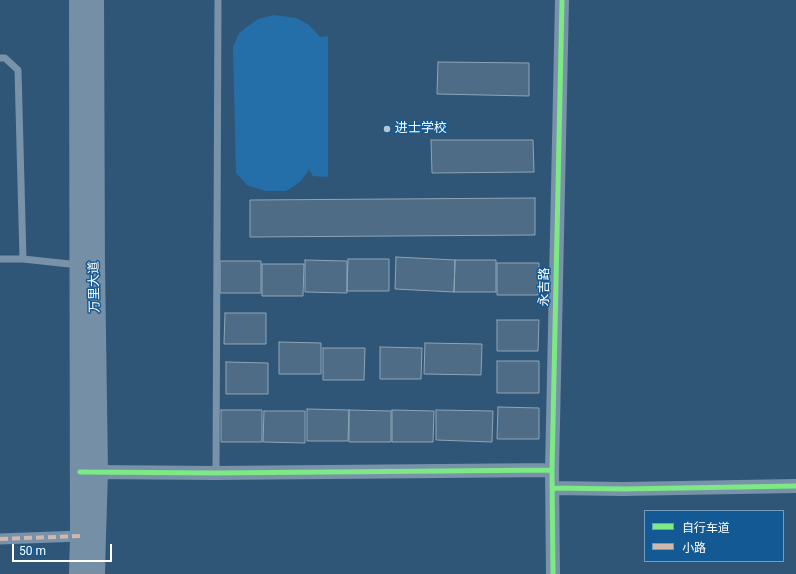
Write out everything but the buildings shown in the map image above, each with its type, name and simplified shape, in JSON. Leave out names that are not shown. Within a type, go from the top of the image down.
[{"type":"main road","name":"万里大道","points":[[79,0],[87,265],[89,472],[96,536],[95,574]]},
{"type":"main road","name":"万里大道","points":[[87,265],[94,0]]},
{"type":"main road","name":"万里大道","points":[[79,574],[80,536],[89,472]]},
{"type":"street","name":"永吉路","points":[[553,574],[552,470],[562,0]]},
{"type":"street","points":[[89,472],[216,473],[552,470]]},
{"type":"street","points":[[552,488],[623,489],[796,486]]},
{"type":"street","points":[[0,539],[80,536]]},
{"type":"lane","points":[[216,473],[218,0]]},
{"type":"lane","points":[[0,58],[5,58],[18,70],[23,259]]},
{"type":"lane","points":[[0,260],[23,259],[87,265]]},
{"type":"shaded area","points":[[274,15],[296,18],[309,25],[320,37],[328,36],[328,177],[313,176],[309,170],[300,182],[286,191],[265,191],[247,185],[236,173],[233,47],[239,33],[258,19]]},
{"type":"marked path","points":[[0,539],[80,536]]},
{"type":"cycle path","points":[[553,574],[552,470],[562,0]]},
{"type":"cycle path","points":[[80,472],[216,473],[552,470]]},
{"type":"cycle path","points":[[552,488],[623,489],[796,486]]},
{"type":"place","name":"进士学校","points":[[387,129]]}]
